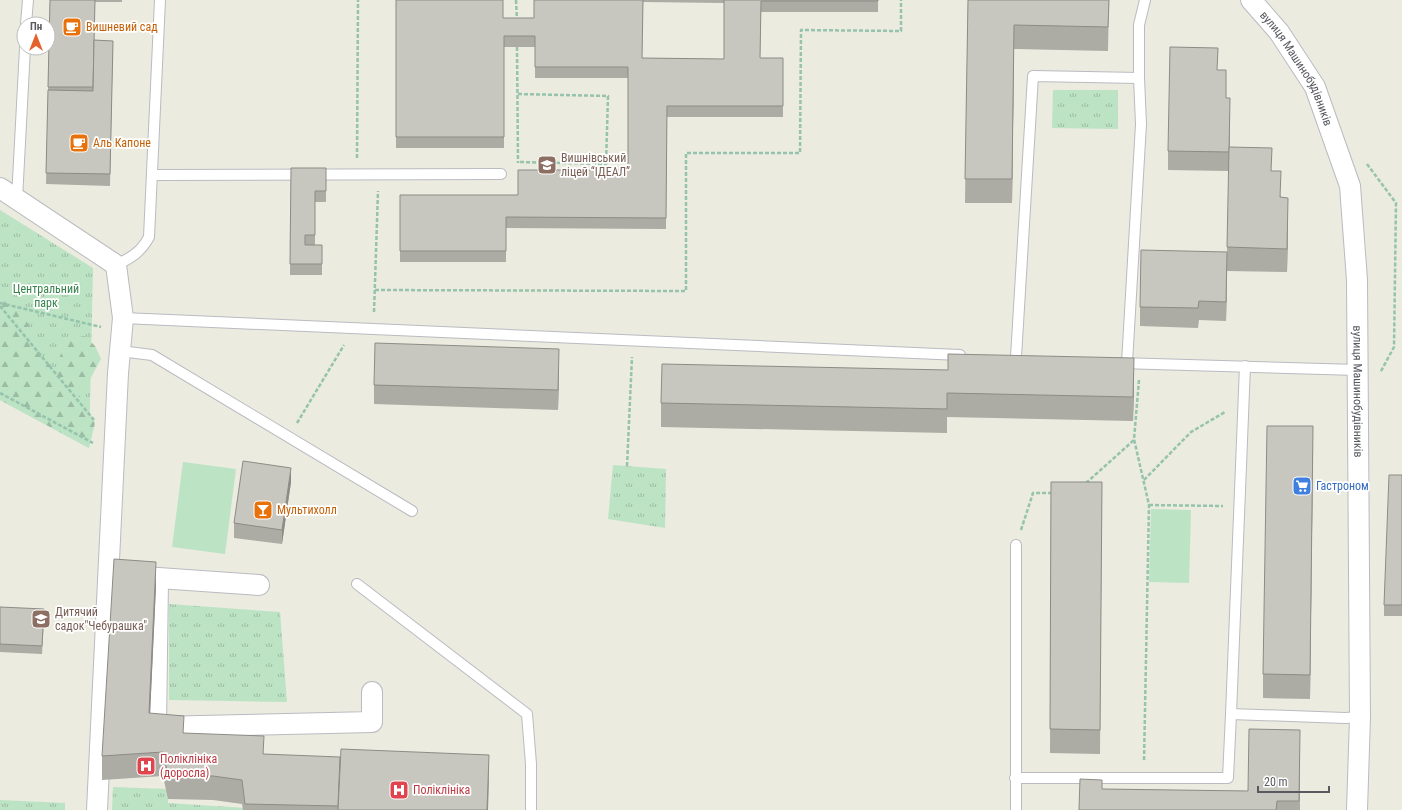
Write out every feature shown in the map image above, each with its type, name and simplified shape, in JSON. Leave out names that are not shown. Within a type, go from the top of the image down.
[{"type":"street","name":"вулиця Машинобудівників","points":[[1251,0],[1279,32],[1315,87],[1350,186],[1358,280],[1360,717],[1357,810]]},
{"type":"street","points":[[0,188],[116,265],[122,318],[98,810]]},
{"type":"street","points":[[109,573],[158,579],[259,584]]},
{"type":"street","points":[[158,579],[156,727],[372,722],[372,692]]},
{"type":"lane","points":[[27,16],[28,0]]},
{"type":"lane","points":[[116,265],[133,257],[142,249],[149,237],[160,0]]},
{"type":"lane","points":[[1127,363],[1141,124],[1139,25],[1144,0]]},
{"type":"lane","points":[[17,199],[24,56]]},
{"type":"lane","points":[[1016,357],[1033,76],[1139,78]]},
{"type":"lane","points":[[152,175],[501,174]]},
{"type":"lane","points":[[122,318],[968,355]]},
{"type":"lane","points":[[120,351],[152,355],[412,511]]},
{"type":"lane","points":[[1111,362],[1358,370]]},
{"type":"lane","points":[[1015,778],[1228,778],[1245,366]]},
{"type":"lane","points":[[1016,545],[1016,810]]},
{"type":"lane","points":[[356,584],[527,714],[531,764],[531,810]]},
{"type":"lane","points":[[1231,714],[1345,718],[1360,717]]},
{"type":"path","points":[[357,174],[358,0]]},
{"type":"path","points":[[516,0],[517,22]]},
{"type":"path","points":[[375,290],[686,291],[686,153],[800,153],[801,30],[901,31],[901,0]]},
{"type":"path","points":[[517,47],[519,162]]},
{"type":"path","points":[[501,174],[519,162],[606,164],[608,96],[518,94]]},
{"type":"path","points":[[1364,161],[1396,203],[1394,347],[1377,380]]},
{"type":"path","points":[[374,329],[379,174]]},
{"type":"path","points":[[0,306],[94,421]]},
{"type":"path","points":[[288,437],[354,328]]},
{"type":"path","points":[[627,466],[633,340]]},
{"type":"path","points":[[1140,363],[1134,439],[1149,505],[1144,778]]},
{"type":"path","points":[[0,393],[97,445]]},
{"type":"path","points":[[1144,480],[1191,432],[1243,401]]},
{"type":"path","points":[[1081,487],[1134,439]]},
{"type":"path","points":[[1016,545],[1033,493],[1061,493]]},
{"type":"path","points":[[1149,505],[1239,506]]},
{"type":"green space","points":[[1053,90],[1118,90],[1118,129],[1052,128]]},
{"type":"green space","name":"Центральний парк","points":[[0,210],[93,268],[89,448],[0,400]]},
{"type":"green space","points":[[0,293],[16,298],[44,359],[56,371],[60,356],[69,339],[85,336],[95,346],[101,359],[89,381],[78,393],[95,423],[89,448],[0,400]]},
{"type":"green space","points":[[183,462],[236,469],[225,554],[172,547]]},
{"type":"green space","points":[[613,465],[666,469],[665,528],[608,519]]},
{"type":"green space","points":[[1151,509],[1191,510],[1189,583],[1149,582]]},
{"type":"green space","points":[[169,604],[280,612],[287,702],[169,700]]},
{"type":"green space","points":[[113,787],[168,789],[168,803],[246,808],[246,810],[112,810]]},
{"type":"green space","points":[[0,800],[65,803],[65,810],[0,810]]},
{"type":"building","name":"Вишневий сад","points":[[50,0],[95,0],[93,87],[48,87],[49,56],[56,56],[56,16],[50,16]]},
{"type":"building","points":[[396,0],[503,0],[503,18],[534,18],[534,0],[643,0],[642,58],[724,59],[724,0],[878,1],[761,1],[760,58],[783,58],[783,106],[667,106],[666,218],[506,217],[506,251],[400,251],[400,195],[518,195],[518,170],[628,170],[628,67],[535,67],[535,36],[504,36],[504,137],[396,137]]},
{"type":"building","points":[[968,0],[1109,0],[1108,27],[1014,25],[1012,179],[965,179]]},
{"type":"building","name":"Аль Капоне","points":[[94,40],[113,41],[110,174],[46,173],[48,90],[93,91]]},
{"type":"building","points":[[1170,47],[1218,48],[1217,70],[1226,70],[1226,98],[1230,98],[1229,152],[1168,151]]},
{"type":"building","points":[[1229,147],[1272,148],[1271,171],[1281,171],[1280,197],[1288,198],[1287,249],[1227,247]]},
{"type":"building","points":[[291,168],[326,168],[326,191],[315,191],[315,235],[305,235],[305,245],[322,245],[322,264],[290,264]]},
{"type":"building","points":[[1141,250],[1227,252],[1226,302],[1199,301],[1198,308],[1140,307]]},
{"type":"building","points":[[375,343],[559,349],[558,390],[374,385]]},
{"type":"building","points":[[948,354],[1134,358],[1133,397],[947,393],[947,409],[661,403],[662,364],[948,370]]},
{"type":"building","points":[[1267,426],[1313,426],[1310,675],[1263,674]]},
{"type":"building","name":"Мультихолл","points":[[243,461],[291,468],[282,530],[234,523]]},
{"type":"building","points":[[1389,475],[1402,475],[1402,605],[1384,605]]},
{"type":"building","points":[[1051,482],[1102,482],[1100,730],[1050,729]]},
{"type":"building","points":[[114,559],[156,562],[149,713],[184,716],[183,733],[264,736],[263,754],[340,757],[338,806],[245,804],[242,780],[213,776],[168,775],[163,752],[102,756]]},
{"type":"building","points":[[0,607],[44,609],[42,646],[0,644]]},
{"type":"building","points":[[1249,729],[1300,730],[1299,801],[1277,801],[1276,810],[1079,810],[1080,779],[1102,780],[1102,789],[1248,791]]},
{"type":"building","points":[[341,749],[489,755],[487,810],[338,810]]},
{"type":"place","name":"Вишневий сад","points":[[72,27]]},
{"type":"place","name":"Аль Капоне","points":[[79,143]]},
{"type":"place","name":"Вишнівський ліцей “ІДЕАЛ”","points":[[547,165]]},
{"type":"place","name":"Гастроном","points":[[1302,486]]},
{"type":"place","name":"Мультихолл","points":[[263,510]]},
{"type":"place","name":"Дитячий садок\"Чебурашка\"","points":[[41,619]]},
{"type":"place","name":"Поліклініка (доросла)","points":[[146,766]]},
{"type":"place","name":"Поліклініка","points":[[399,790]]}]
